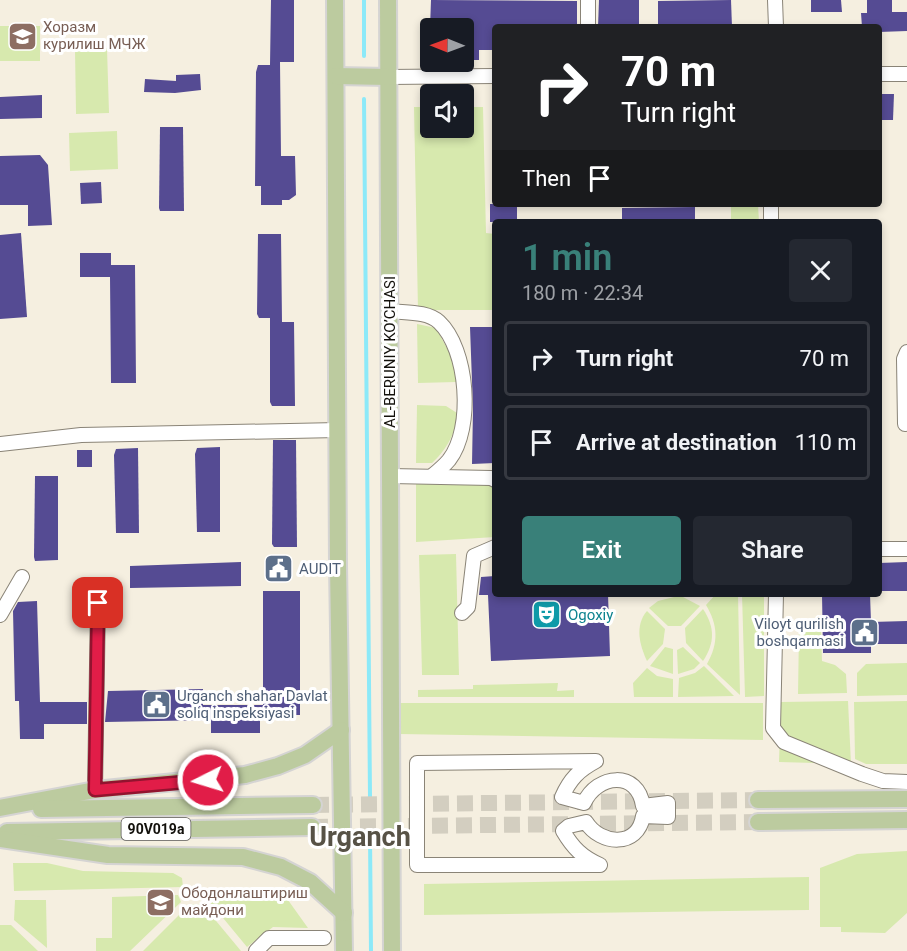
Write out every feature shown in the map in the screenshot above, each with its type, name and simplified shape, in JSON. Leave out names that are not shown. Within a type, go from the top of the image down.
[{"type":"main road","points":[[335,0],[344,951]]},
{"type":"main road","name":"AL-BERUNIY KO’CHASI","points":[[388,0],[392,951]]},
{"type":"main road","points":[[336,76],[388,77]]},
{"type":"main road","points":[[0,809],[95,790],[245,775],[278,766],[305,754],[341,730]]},
{"type":"main road","points":[[758,800],[907,799]]},
{"type":"main road","name":"90V019a","points":[[0,809],[313,805]]},
{"type":"main road","points":[[758,822],[907,820]]},
{"type":"main road","name":"90V019a","points":[[0,832],[312,827]]},
{"type":"main road","points":[[0,839],[108,855],[243,857],[280,867],[310,882],[344,913]]},
{"type":"street","points":[[588,0],[588,24]]},
{"type":"street","points":[[775,0],[776,24]]},
{"type":"street","points":[[882,74],[907,74]]},
{"type":"street","points":[[388,77],[492,76]]},
{"type":"street","points":[[390,311],[425,315],[438,320],[452,339],[462,363],[462,432],[450,459],[432,476]]},
{"type":"street","points":[[905,424],[904,358],[907,352]]},
{"type":"street","points":[[0,444],[81,435],[338,430]]},
{"type":"street","points":[[391,476],[492,478]]},
{"type":"street","points":[[462,613],[468,607],[474,556],[492,548]]},
{"type":"street","points":[[882,549],[907,549]]},
{"type":"street","points":[[0,615],[22,577]]},
{"type":"street","points":[[776,597],[772,728],[784,742],[883,781],[907,782]]},
{"type":"street","points":[[95,790],[98,603]]},
{"type":"street","points":[[596,760],[581,769],[569,782],[562,797],[584,803],[595,786],[613,780],[631,785],[638,792],[643,806],[668,803],[668,817],[643,816],[637,830],[620,840],[600,837],[586,822],[569,826],[563,831],[571,846],[584,858],[600,865],[417,865],[417,763],[596,760]]},
{"type":"street","points":[[256,951],[269,938],[324,938]]},
{"type":"green space","points":[[0,26],[40,26],[40,61],[0,61]]},
{"type":"green space","points":[[107,48],[109,113],[76,114],[75,49]]},
{"type":"green space","points":[[414,107],[420,107],[420,138],[474,138],[474,107],[483,107],[486,233],[492,234],[492,310],[418,310]]},
{"type":"green space","points":[[117,131],[118,169],[70,171],[69,133]]},
{"type":"green space","points":[[731,207],[758,207],[759,219],[731,219]]},
{"type":"green space","points":[[417,324],[436,328],[454,361],[458,379],[456,382],[418,383]]},
{"type":"green space","points":[[417,405],[446,406],[457,413],[450,440],[432,463],[416,463]]},
{"type":"green space","points":[[416,481],[492,484],[492,537],[416,542]]},
{"type":"green space","points":[[456,554],[459,675],[422,675],[419,555]]},
{"type":"green space","points":[[683,597],[700,606],[681,626],[668,626],[649,608],[658,601]]},
{"type":"green space","points":[[713,597],[738,597],[740,695],[707,664],[714,649],[715,627],[706,605]]},
{"type":"green space","points":[[742,597],[764,597],[764,696],[745,697]]},
{"type":"green space","points":[[703,609],[710,622],[712,635],[710,648],[703,661],[686,643],[685,628]]},
{"type":"green space","points":[[647,611],[665,629],[663,644],[647,661],[640,643],[639,629]]},
{"type":"green space","points":[[821,630],[822,661],[835,665],[846,674],[847,693],[798,694],[799,631]]},
{"type":"green space","points":[[665,647],[673,649],[673,674],[650,666]]},
{"type":"green space","points":[[683,647],[700,663],[694,669],[678,674],[677,650]]},
{"type":"green space","points":[[907,663],[907,695],[857,696],[857,673],[866,664]]},
{"type":"green space","points":[[704,666],[734,696],[678,697],[679,678],[695,673]]},
{"type":"green space","points":[[647,668],[657,676],[673,679],[673,697],[634,697],[633,683]]},
{"type":"green space","points":[[558,683],[557,691],[574,690],[574,697],[418,697],[418,690],[473,689],[473,685]]},
{"type":"green space","points":[[848,701],[851,764],[779,762],[781,702]]},
{"type":"green space","points":[[907,701],[907,764],[866,764],[855,759],[854,702]]},
{"type":"green space","points":[[399,703],[763,703],[763,740],[399,734]]},
{"type":"green space","points":[[907,851],[907,913],[885,933],[841,932],[841,927],[820,927],[820,868],[857,854]]},
{"type":"green space","points":[[13,863],[47,863],[83,871],[173,873],[182,878],[183,887],[14,891]]},
{"type":"green space","points":[[809,877],[809,910],[424,915],[424,884]]},
{"type":"green space","points":[[283,893],[308,928],[273,927],[247,947],[209,901],[212,896]]},
{"type":"green space","points":[[178,895],[181,902],[130,951],[96,951],[96,938],[112,938],[112,897]]},
{"type":"green space","points":[[15,900],[46,900],[47,948],[14,920]]},
{"type":"green space","points":[[190,904],[202,904],[241,951],[143,951]]},
{"type":"green space","points":[[0,925],[11,925],[38,951],[0,951]]},
{"type":"building","points":[[271,0],[294,0],[294,62],[280,62],[281,156],[295,156],[296,195],[289,200],[282,200],[282,205],[261,205],[261,186],[255,186],[256,72],[258,65],[270,65]]},
{"type":"building","points":[[431,0],[577,1],[577,24],[492,24],[492,50],[479,50],[479,60],[474,60],[474,18],[430,18]]},
{"type":"building","points":[[599,0],[639,0],[639,24],[598,24]]},
{"type":"building","points":[[731,0],[732,24],[658,24],[658,1]]},
{"type":"building","points":[[811,0],[841,0],[842,12],[811,12]]},
{"type":"building","points":[[867,0],[892,0],[892,12],[907,12],[907,31],[882,32],[882,24],[862,24],[861,13],[867,13]]},
{"type":"building","points":[[200,74],[201,90],[175,93],[144,92],[145,79],[176,81],[176,75]]},
{"type":"building","points":[[882,94],[894,94],[893,120],[882,120]]},
{"type":"building","points":[[42,95],[42,118],[0,119],[0,97]]},
{"type":"building","points":[[160,127],[183,127],[184,211],[160,211],[159,208]]},
{"type":"building","points":[[40,155],[48,165],[52,225],[28,226],[28,205],[0,205],[0,156]]},
{"type":"building","points":[[101,182],[102,203],[81,204],[80,183]]},
{"type":"building","points":[[490,204],[492,207],[517,207],[517,219],[492,219],[490,222]]},
{"type":"building","points":[[695,207],[695,219],[622,219],[622,208]]},
{"type":"building","points":[[21,233],[27,317],[0,319],[0,235]]},
{"type":"building","points":[[258,234],[281,234],[282,322],[294,322],[295,406],[272,406],[270,402],[270,318],[259,318],[257,314]]},
{"type":"building","points":[[80,253],[111,253],[111,265],[135,265],[136,383],[111,383],[110,277],[80,277]]},
{"type":"building","points":[[470,327],[492,327],[492,463],[472,464],[473,409]]},
{"type":"building","points":[[273,440],[296,440],[297,547],[274,547],[272,544]]},
{"type":"building","points":[[220,447],[220,532],[197,532],[195,454],[197,448]]},
{"type":"building","points":[[138,448],[139,533],[116,533],[114,455],[116,449]]},
{"type":"building","points":[[77,450],[92,450],[92,467],[77,467]]},
{"type":"building","points":[[35,476],[58,476],[58,560],[35,561]]},
{"type":"building","points":[[241,562],[241,586],[130,588],[130,566]]},
{"type":"building","points":[[907,562],[907,591],[882,591],[882,563]]},
{"type":"building","points":[[492,576],[492,597],[608,597],[610,656],[491,661],[488,595],[479,595],[481,577]]},
{"type":"building","points":[[263,591],[300,591],[300,715],[260,715],[260,733],[211,733],[211,720],[105,722],[108,691],[203,689],[203,705],[263,705]]},
{"type":"building","name":"Viloyt qurilish boshqarmasi","points":[[822,597],[870,597],[871,622],[907,621],[907,644],[871,644],[871,653],[823,653]]},
{"type":"building","points":[[37,601],[40,702],[87,702],[87,724],[44,724],[44,739],[20,739],[19,701],[15,701],[13,611],[18,602]]},
{"type":"waterway","points":[[364,0],[364,56]]},
{"type":"waterway","points":[[364,99],[370,797]]},
{"type":"waterway","points":[[370,835],[371,951]]},
{"type":"tunnel","points":[[313,805],[758,800]]},
{"type":"tunnel","points":[[312,827],[758,822]]},
{"type":"place","name":"Хоразм курилиш МЧЖ","points":[[22,36]]},
{"type":"place","name":"AUDIT","points":[[278,569]]},
{"type":"place","name":"Ogoxiy","points":[[547,615]]},
{"type":"place","name":"Viloyt qurilish boshqarmasi","points":[[865,633]]},
{"type":"place","name":"Urganch shahar Davlat soliq inspeksiyasi","points":[[156,705]]},
{"type":"place","name":"Ободонлаштириш майдони","points":[[160,902]]},
{"type":"district","name":"Urganch","points":[[360,837]]},
{"type":"route","points":[[98,603],[95,790],[208,780]]}]
